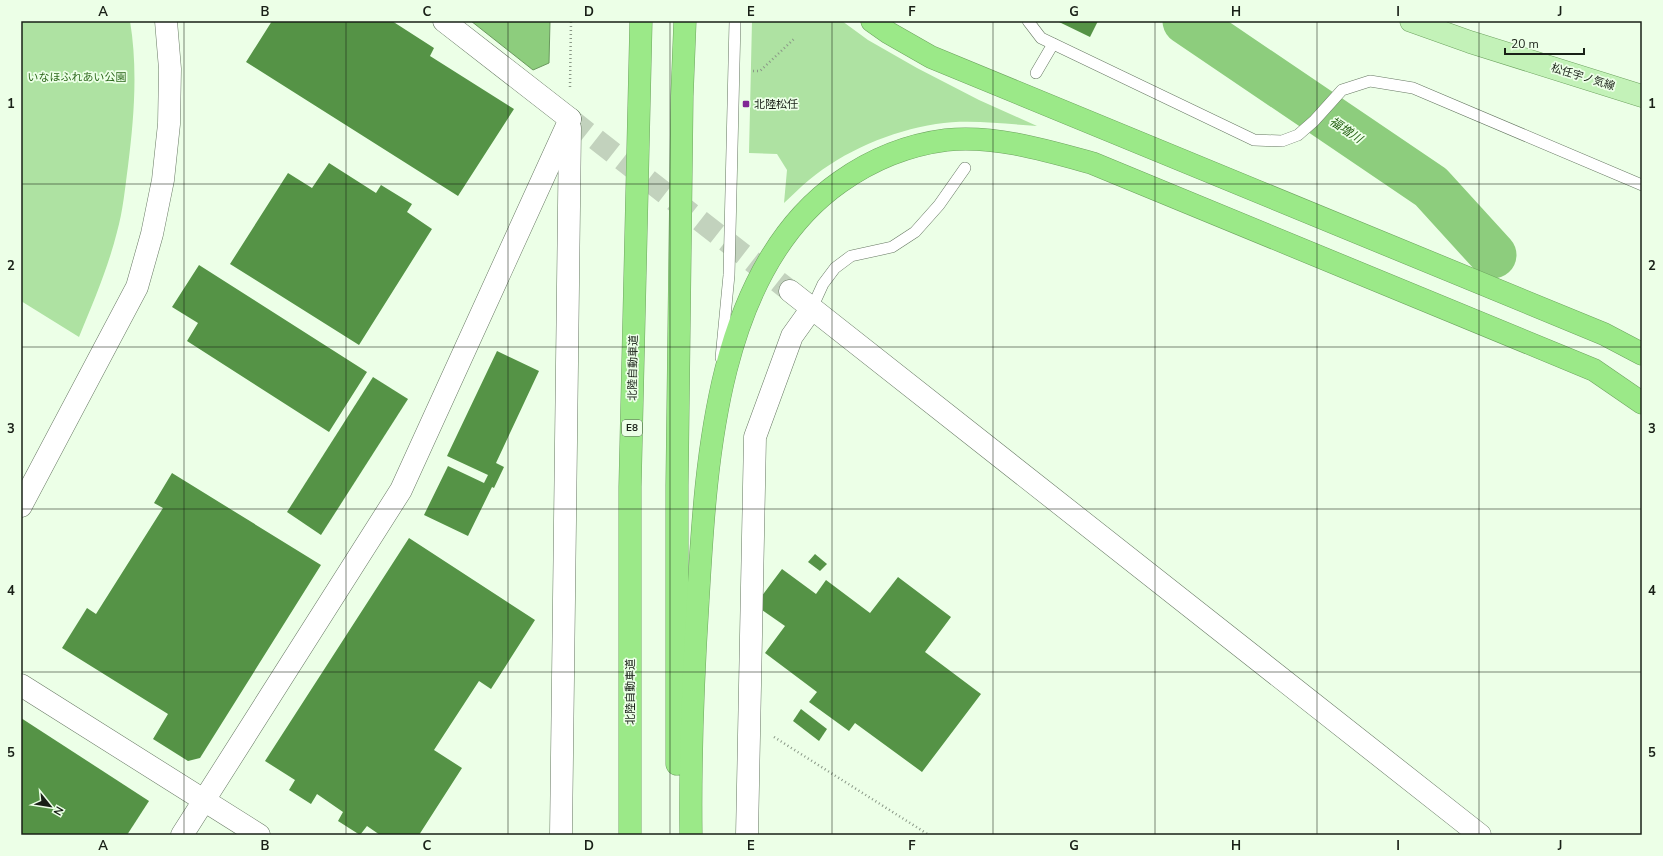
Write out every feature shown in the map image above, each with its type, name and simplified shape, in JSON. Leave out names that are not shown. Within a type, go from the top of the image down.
[{"type":"highway","name":"北陸自動車道","points":[[630,835],[630,487],[641,21]]},
{"type":"highway","points":[[676,835],[677,486],[682,96],[685,21]]},
{"type":"highway","points":[[872,21],[889,33],[931,57],[1604,334],[1642,354]]},
{"type":"highway","points":[[691,835],[693,680],[700,564],[710,454],[717,414],[735,335],[750,294],[769,260],[793,224],[824,193],[860,167],[902,150],[946,140],[994,140],[1045,149],[1092,163],[1594,370],[1642,388]]},
{"type":"highway","points":[[1604,334],[1642,343]]},
{"type":"highway","points":[[1594,370],[1642,403]]},
{"type":"main road","name":"松任宇ノ気線","points":[[1411,21],[1470,42],[1642,96]]},
{"type":"street","points":[[21,506],[137,287],[152,234],[163,180],[167,145],[170,69],[166,21]]},
{"type":"street","points":[[444,21],[570,119]]},
{"type":"street","points":[[182,835],[401,490],[570,119]]},
{"type":"street","points":[[561,835],[570,119]]},
{"type":"street","points":[[790,291],[1480,835]]},
{"type":"street","points":[[747,835],[755,437],[792,336],[812,308]]},
{"type":"street","points":[[21,685],[259,835]]},
{"type":"lane","points":[[717,414],[729,275],[735,21]]},
{"type":"lane","points":[[1028,21],[1041,38],[1052,44],[1254,140],[1282,141],[1298,135],[1314,121],[1342,90],[1370,81],[1413,88],[1642,185]]},
{"type":"lane","points":[[1036,73],[1052,44]]},
{"type":"lane","points":[[812,308],[823,284],[836,268],[851,256],[892,247],[915,232],[939,205],[965,168]]},
{"type":"path","points":[[570,119],[571,21]]},
{"type":"path","points":[[750,71],[760,71],[794,39]]},
{"type":"path","points":[[749,722],[929,835]]},
{"type":"green space","name":"いなほふれあい公園","points":[[21,21],[130,21],[134,57],[134,94],[130,148],[122,208],[109,259],[79,337],[21,301]]},
{"type":"green space","points":[[752,21],[842,21],[868,40],[917,68],[979,100],[1037,126],[986,122],[961,122],[919,127],[885,137],[853,151],[837,160],[809,180],[784,203],[787,170],[777,154],[749,153]]},
{"type":"shaded area","points":[[471,21],[550,21],[549,63],[533,70]]},
{"type":"building","points":[[272,21],[392,21],[434,48],[430,56],[514,109],[458,196],[246,62]]},
{"type":"building","points":[[1057,21],[1098,21],[1090,37]]},
{"type":"building","points":[[329,163],[376,193],[381,185],[412,204],[407,212],[432,229],[359,345],[230,264],[288,173],[312,188]]},
{"type":"building","points":[[199,265],[367,372],[329,432],[187,341],[198,323],[172,307]]},
{"type":"building","points":[[497,351],[539,371],[496,463],[504,467],[494,488],[492,487],[468,536],[424,515],[448,466],[484,483],[488,475],[447,456]]},
{"type":"building","points":[[373,377],[408,399],[321,535],[287,512]]},
{"type":"building","points":[[172,473],[321,565],[200,758],[188,761],[153,739],[168,714],[62,648],[87,608],[96,614],[163,508],[154,503]]},
{"type":"building","points":[[409,538],[535,620],[491,689],[479,681],[434,750],[462,768],[419,835],[380,835],[367,826],[360,835],[338,821],[343,812],[317,794],[311,804],[289,790],[295,780],[265,761]]},
{"type":"building","points":[[815,554],[827,564],[820,571],[808,562]]},
{"type":"building","points":[[782,569],[816,594],[826,580],[870,613],[898,577],[951,617],[925,652],[981,694],[922,772],[855,723],[849,731],[809,702],[817,692],[765,653],[785,626],[755,605]]},
{"type":"building","points":[[801,709],[827,729],[819,741],[793,721]]},
{"type":"building","points":[[21,718],[149,801],[127,835],[21,835]]},
{"type":"waterway","name":"福増川","points":[[1186,21],[1431,187],[1493,255]]},
{"type":"tunnel","points":[[570,119],[790,291]]},
{"type":"place","name":"北陸松任","points":[[746,104]]}]
